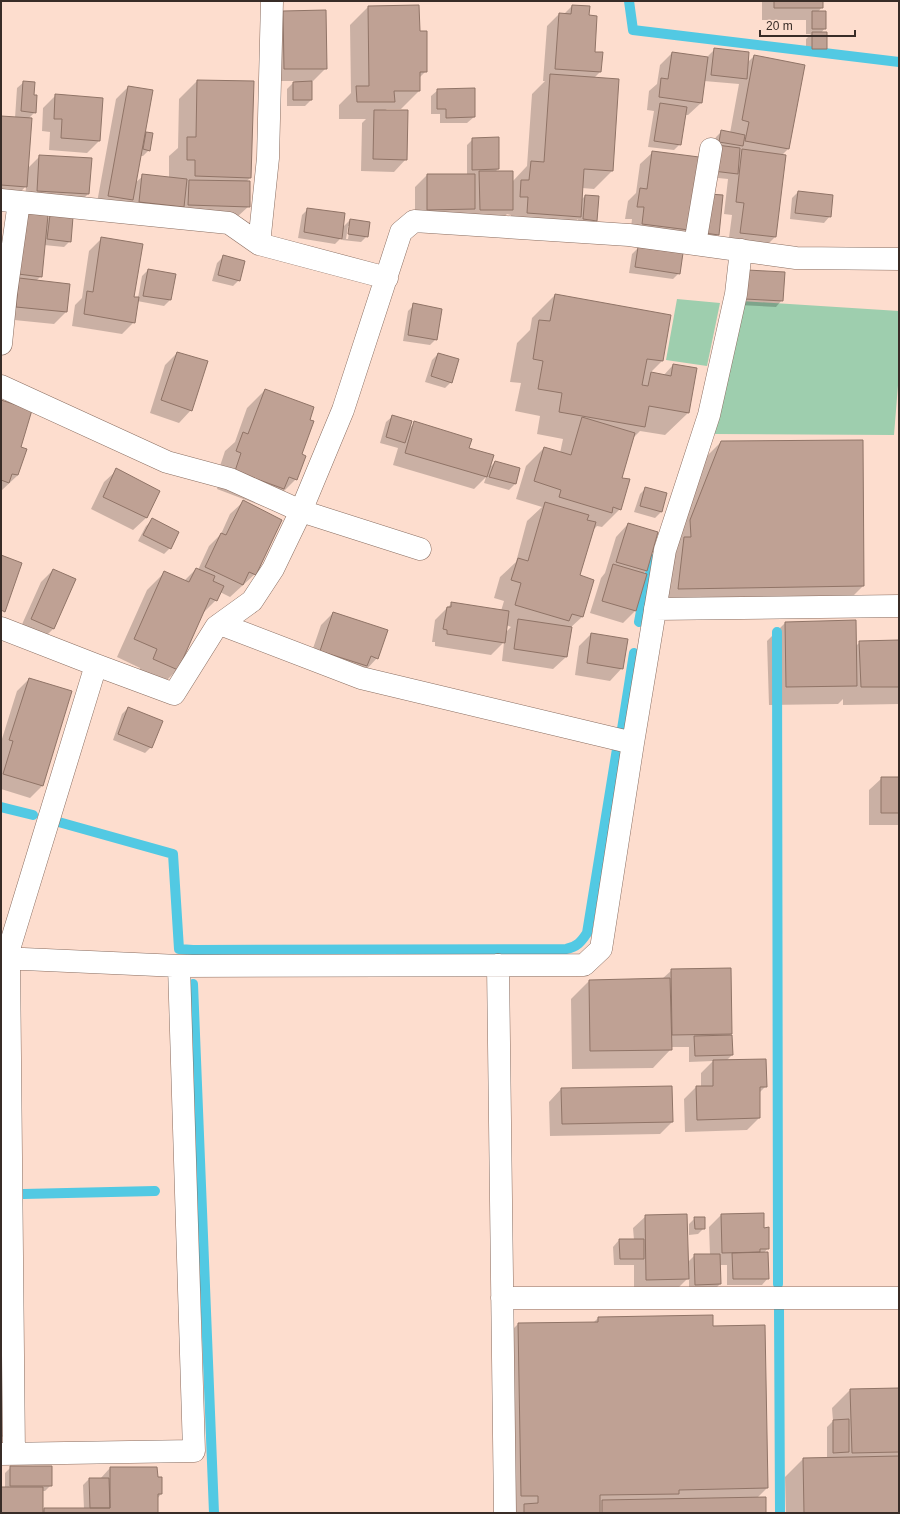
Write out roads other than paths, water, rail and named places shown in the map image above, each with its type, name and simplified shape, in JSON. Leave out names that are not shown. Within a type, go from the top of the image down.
[{"type":"street","points":[[259,244],[268,158],[272,1]]},
{"type":"street","points":[[695,244],[711,149]]},
{"type":"street","points":[[1,344],[10,201],[229,223],[259,244],[387,278]]},
{"type":"street","points":[[1,628],[174,694],[216,627],[252,601],[273,569],[301,511],[343,410],[401,232],[414,221],[628,235],[796,258],[899,259]]},
{"type":"street","points":[[6,958],[179,966],[584,965],[601,948],[665,550],[709,415],[736,294],[741,250]]},
{"type":"street","points":[[1,386],[167,462],[230,479],[301,511],[420,549]]},
{"type":"street","points":[[655,609],[899,606]]},
{"type":"street","points":[[220,624],[361,678],[633,743]]},
{"type":"street","points":[[96,665],[6,958],[7,1454],[194,1451],[179,966]]},
{"type":"street","points":[[498,965],[504,1513]]},
{"type":"street","points":[[502,1298],[899,1298]]},
{"type":"waterway","points":[[629,1],[633,30],[899,62]]},
{"type":"waterway","points":[[639,622],[644,595],[654,559]]},
{"type":"waterway","points":[[777,632],[778,1284]]},
{"type":"waterway","points":[[622,729],[634,653]]},
{"type":"waterway","points":[[55,821],[173,854],[179,949],[566,949],[578,944],[587,933],[617,749]]},
{"type":"waterway","points":[[1,807],[33,815]]},
{"type":"waterway","points":[[193,984],[214,1513]]},
{"type":"waterway","points":[[23,1194],[155,1191]]},
{"type":"waterway","points":[[779,1308],[780,1513]]}]
